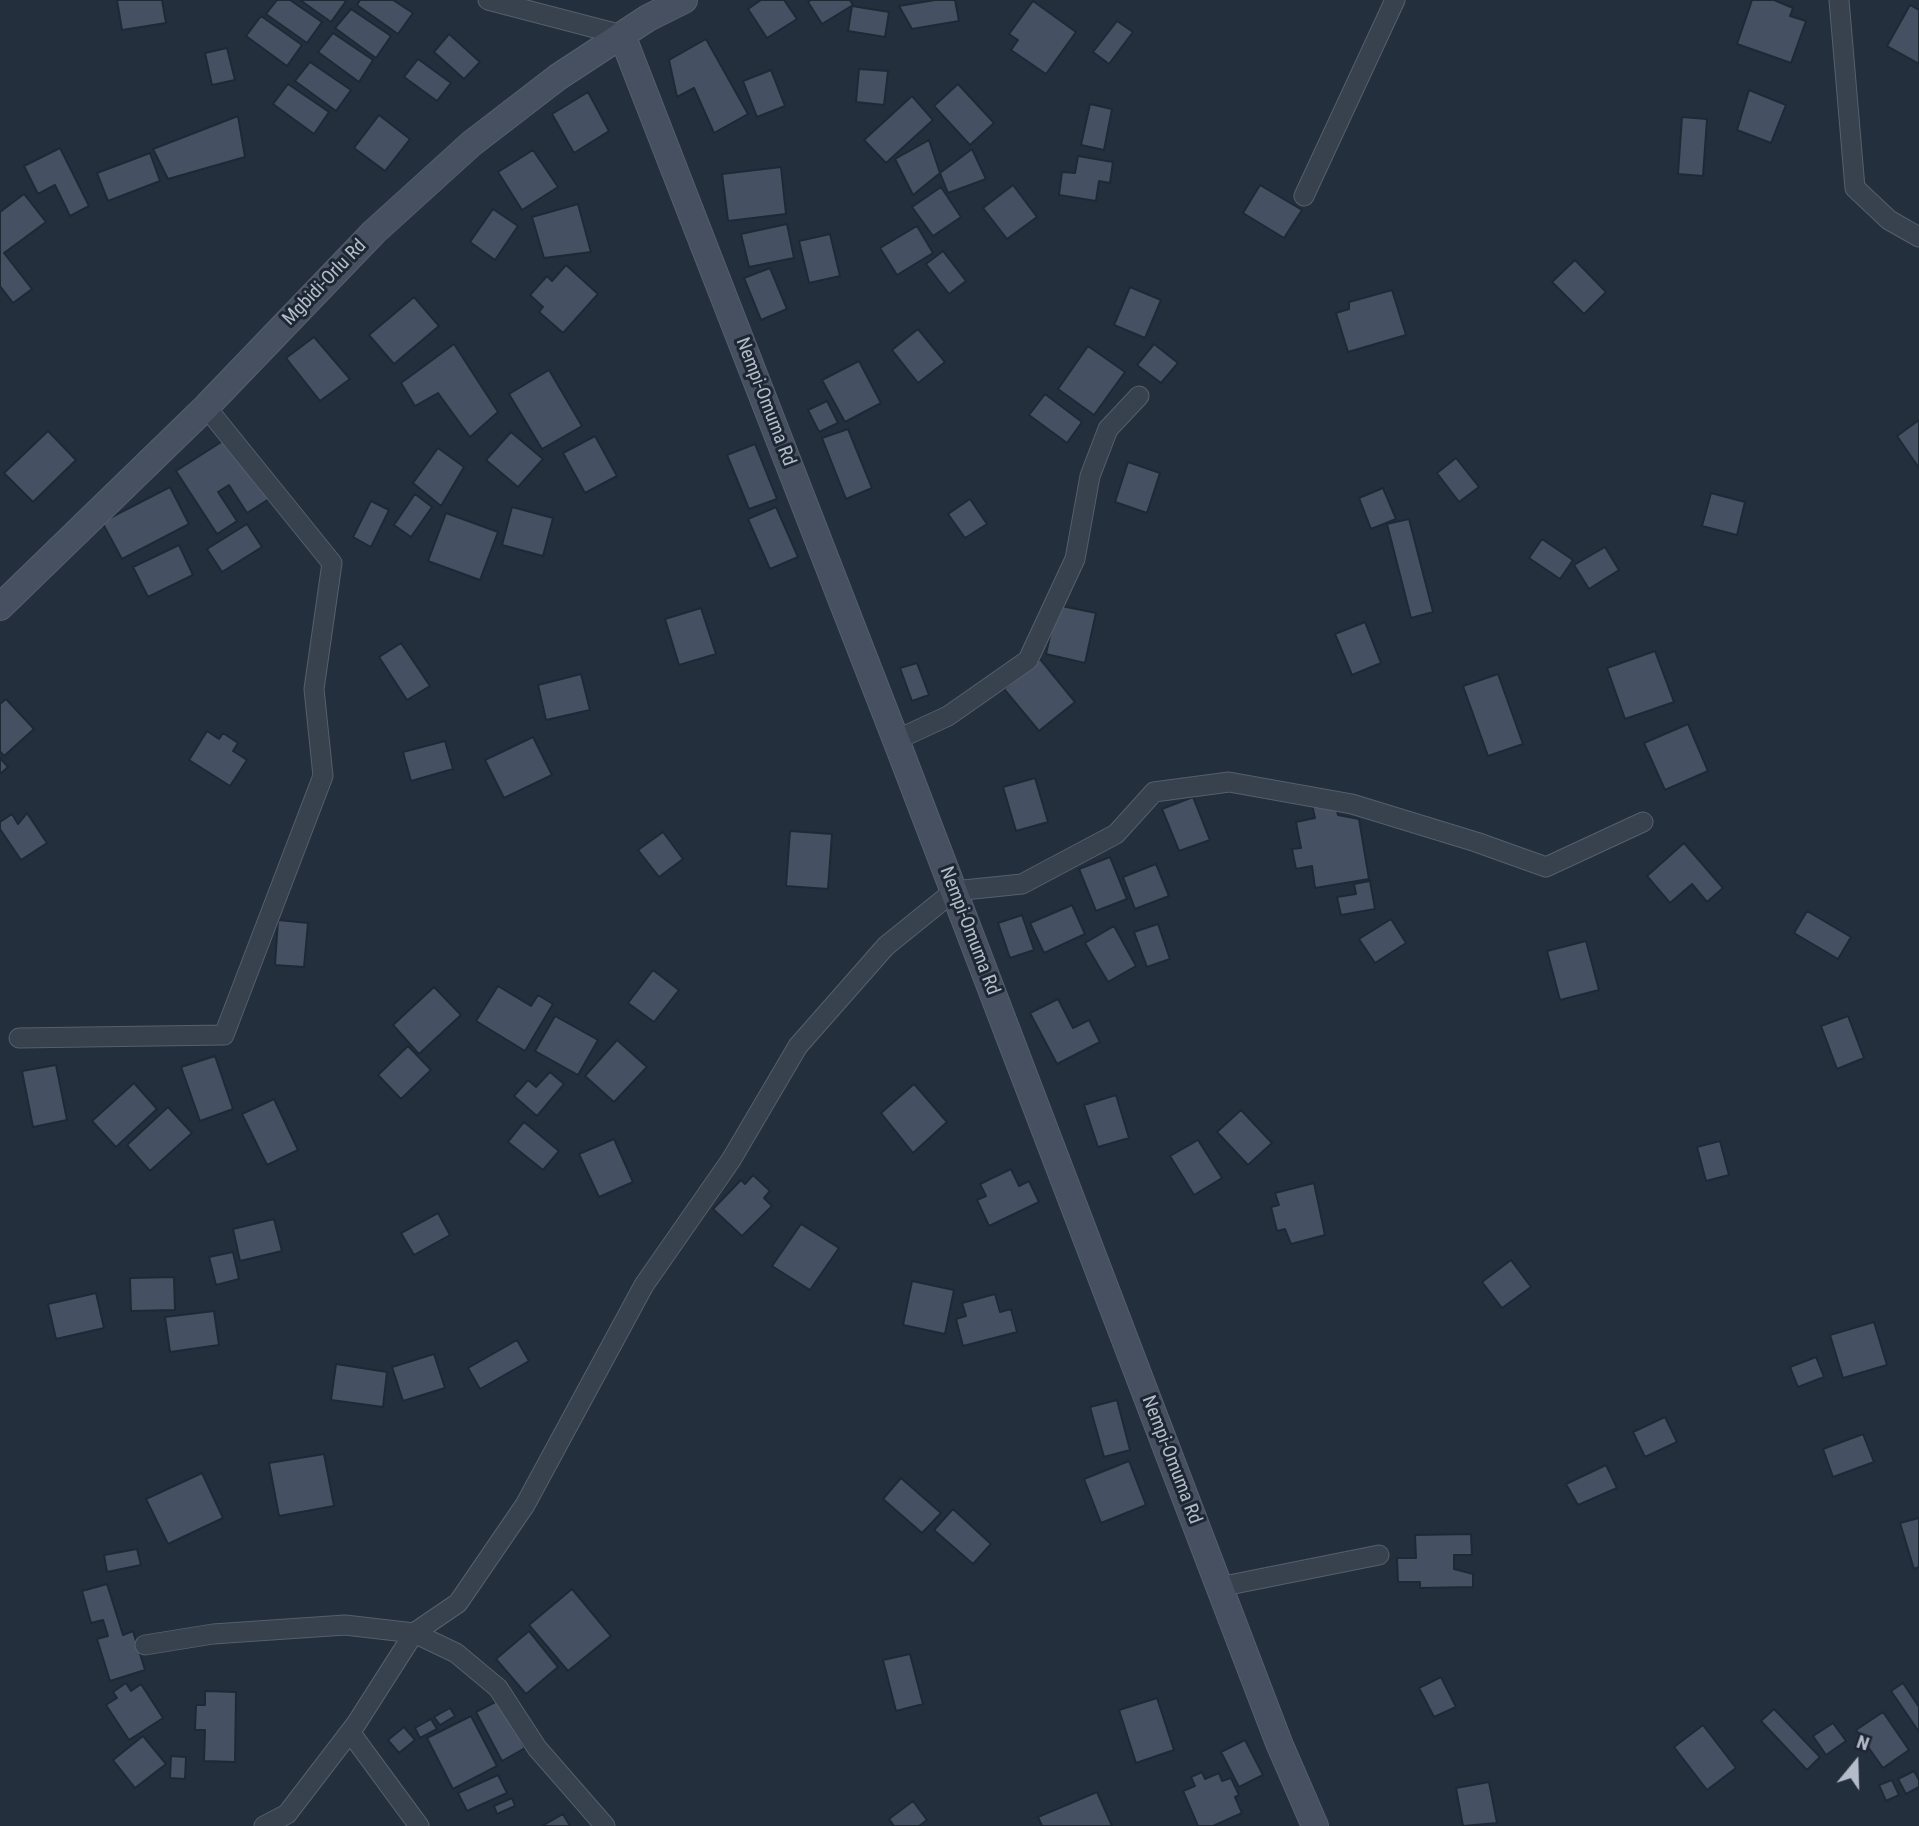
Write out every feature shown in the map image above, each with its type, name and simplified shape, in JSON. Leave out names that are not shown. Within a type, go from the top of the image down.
[{"type":"street","points":[[488,0],[622,35]]},
{"type":"street","name":"Mgbidi-Orlu Rd","points":[[0,607],[206,407],[374,232],[471,144],[558,77],[622,35],[684,0]]},
{"type":"street","points":[[1304,196],[1395,0]]},
{"type":"street","points":[[1839,0],[1855,188],[1889,220],[1919,237]]},
{"type":"street","name":"Nempi-Omuma Rd","points":[[622,35],[896,740],[1279,1743],[1315,1826]]},
{"type":"street","points":[[896,740],[948,716],[1028,660],[1075,559],[1090,477],[1108,429],[1139,396]]},
{"type":"street","points":[[19,1038],[225,1035],[323,776],[314,689],[332,563],[206,407]]},
{"type":"street","points":[[0,590],[46,562]]},
{"type":"street","points":[[264,1826],[287,1814],[350,1732],[414,1633],[458,1603],[525,1505],[644,1285],[731,1160],[798,1046],[886,946],[954,891],[1022,884],[1116,834],[1154,792],[1229,782],[1352,804],[1476,842],[1546,867],[1643,822]]},
{"type":"street","points":[[1219,1587],[1380,1555]]},
{"type":"street","points":[[145,1645],[213,1634],[345,1626],[414,1633],[456,1653],[498,1688],[537,1748],[605,1826]]},
{"type":"street","points":[[350,1732],[419,1826]]},
{"type":"building","points":[[117,0],[162,0],[166,23],[122,30]]},
{"type":"building","points":[[277,0],[290,0],[322,22],[307,43],[266,14]]},
{"type":"building","points":[[300,0],[344,0],[346,1],[331,22]]},
{"type":"building","points":[[360,0],[393,0],[413,13],[398,34],[357,5]]},
{"type":"building","points":[[761,0],[784,0],[797,19],[767,38],[748,9]]},
{"type":"building","points":[[850,0],[853,5],[822,24],[808,2]]},
{"type":"building","points":[[935,0],[955,0],[959,21],[912,29],[899,6]]},
{"type":"building","points":[[1752,0],[1774,0],[1793,8],[1790,16],[1806,21],[1791,63],[1737,44]]},
{"type":"building","points":[[1033,1],[1076,32],[1046,74],[1011,50],[1018,40],[1009,34]]},
{"type":"building","points":[[1910,5],[1919,10],[1919,64],[1887,46]]},
{"type":"building","points":[[852,6],[889,12],[885,37],[848,31]]},
{"type":"building","points":[[351,9],[391,36],[376,58],[335,28]]},
{"type":"building","points":[[261,16],[302,45],[287,66],[246,36]]},
{"type":"building","points":[[1117,21],[1133,32],[1109,64],[1093,52]]},
{"type":"building","points":[[333,33],[373,60],[359,82],[318,52]]},
{"type":"building","points":[[449,34],[480,62],[464,79],[434,52]]},
{"type":"building","points":[[706,39],[748,114],[714,133],[694,88],[677,97],[669,60]]},
{"type":"building","points":[[227,48],[235,80],[212,85],[205,53]]},
{"type":"building","points":[[418,59],[451,83],[437,101],[404,77]]},
{"type":"building","points":[[310,62],[351,90],[336,111],[295,81]]},
{"type":"building","points":[[859,69],[888,71],[884,105],[856,102]]},
{"type":"building","points":[[771,70],[785,106],[757,117],[743,81]]},
{"type":"building","points":[[288,84],[329,112],[314,134],[273,104]]},
{"type":"building","points":[[958,84],[994,123],[970,145],[934,106]]},
{"type":"building","points":[[1749,90],[1786,105],[1771,143],[1737,130]]},
{"type":"building","points":[[588,92],[609,131],[574,153],[552,114]]},
{"type":"building","points":[[912,96],[933,120],[886,163],[864,140]]},
{"type":"building","points":[[1090,104],[1112,109],[1104,150],[1081,145]]},
{"type":"building","points":[[379,115],[410,139],[385,171],[354,148]]},
{"type":"building","points":[[238,116],[245,157],[168,179],[153,149]]},
{"type":"building","points":[[1682,117],[1707,119],[1703,176],[1678,174]]},
{"type":"building","points":[[929,140],[940,173],[913,195],[895,159]]},
{"type":"building","points":[[60,148],[89,206],[70,216],[55,185],[38,194],[24,166]]},
{"type":"building","points":[[972,149],[986,179],[948,193],[940,173]]},
{"type":"building","points":[[533,150],[558,187],[522,210],[498,172]]},
{"type":"building","points":[[150,153],[160,181],[108,201],[97,173]]},
{"type":"building","points":[[1078,156],[1113,162],[1110,183],[1099,181],[1096,201],[1059,195],[1062,172],[1075,173]]},
{"type":"building","points":[[781,167],[786,214],[728,221],[722,174]]},
{"type":"building","points":[[1013,185],[1037,217],[1007,239],[983,208]]},
{"type":"building","points":[[1260,185],[1302,210],[1284,238],[1243,213]]},
{"type":"building","points":[[941,187],[961,217],[933,236],[912,207]]},
{"type":"building","points":[[24,194],[46,222],[4,253],[32,289],[13,303],[0,286],[0,212]]},
{"type":"building","points":[[578,204],[591,252],[544,258],[532,217]]},
{"type":"building","points":[[493,209],[518,226],[495,260],[470,242]]},
{"type":"building","points":[[787,224],[794,258],[749,267],[741,234]]},
{"type":"building","points":[[917,226],[933,253],[897,275],[880,248]]},
{"type":"building","points":[[830,234],[840,276],[809,283],[799,241]]},
{"type":"building","points":[[943,251],[966,281],[949,294],[926,264]]},
{"type":"building","points":[[1575,260],[1606,292],[1584,314],[1552,282]]},
{"type":"building","points":[[566,265],[598,294],[563,333],[539,312],[543,307],[530,295],[547,276],[552,281]]},
{"type":"building","points":[[770,268],[787,309],[761,320],[744,278]]},
{"type":"building","points":[[1130,287],[1161,300],[1145,338],[1114,325]]},
{"type":"building","points":[[1392,290],[1406,335],[1348,352],[1336,313],[1349,309],[1349,302]]},
{"type":"building","points":[[414,297],[439,326],[394,364],[369,335]]},
{"type":"building","points":[[918,329],[945,362],[918,383],[892,350]]},
{"type":"building","points":[[314,337],[350,379],[320,401],[286,358]]},
{"type":"building","points":[[454,344],[498,412],[470,437],[438,393],[415,406],[401,383]]},
{"type":"building","points":[[1154,344],[1178,363],[1161,383],[1137,365]]},
{"type":"building","points":[[1088,346],[1125,372],[1094,415],[1058,389]]},
{"type":"building","points":[[859,361],[881,403],[845,422],[822,380]]},
{"type":"building","points":[[549,370],[582,426],[542,449],[509,394]]},
{"type":"building","points":[[1045,394],[1082,422],[1067,443],[1029,415]]},
{"type":"building","points":[[827,401],[838,423],[819,432],[808,410]]},
{"type":"building","points":[[1919,420],[1919,468],[1897,436]]},
{"type":"building","points":[[848,429],[872,488],[846,499],[822,438]]},
{"type":"building","points":[[48,431],[76,460],[33,502],[4,473]]},
{"type":"building","points":[[511,432],[543,459],[518,487],[486,460]]},
{"type":"building","points":[[595,436],[617,476],[585,493],[563,453]]},
{"type":"building","points":[[229,437],[269,499],[247,513],[229,485],[218,492],[237,521],[217,534],[176,471]]},
{"type":"building","points":[[755,444],[777,499],[749,509],[727,455]]},
{"type":"building","points":[[438,448],[464,467],[441,506],[413,483]]},
{"type":"building","points":[[1456,458],[1479,487],[1459,502],[1437,473]]},
{"type":"building","points":[[1128,462],[1160,473],[1147,513],[1115,502]]},
{"type":"building","points":[[170,487],[189,524],[122,559],[102,522]]},
{"type":"building","points":[[1383,488],[1396,519],[1371,529],[1359,498]]},
{"type":"building","points":[[1711,493],[1745,502],[1737,535],[1702,526]]},
{"type":"building","points":[[415,494],[432,507],[411,537],[394,525]]},
{"type":"building","points":[[970,499],[987,524],[965,538],[948,514]]},
{"type":"building","points":[[371,501],[389,510],[371,547],[353,537]]},
{"type":"building","points":[[512,507],[553,518],[543,556],[502,545]]},
{"type":"building","points":[[776,507],[798,557],[770,569],[748,519]]},
{"type":"building","points":[[446,513],[498,532],[480,580],[428,561]]},
{"type":"building","points":[[1409,519],[1433,612],[1411,618],[1387,524]]},
{"type":"building","points":[[247,524],[262,547],[222,572],[207,549]]},
{"type":"building","points":[[1542,539],[1573,560],[1560,579],[1529,558]]},
{"type":"building","points":[[179,545],[193,575],[148,597],[133,567]]},
{"type":"building","points":[[1605,547],[1619,570],[1589,589],[1574,565]]},
{"type":"building","points":[[1057,605],[1096,613],[1085,663],[1046,654]]},
{"type":"building","points":[[701,608],[716,654],[679,665],[665,619]]},
{"type":"building","points":[[1365,622],[1381,663],[1352,675],[1335,634]]},
{"type":"building","points":[[401,643],[430,686],[407,700],[379,657]]},
{"type":"building","points":[[1655,651],[1674,702],[1625,719],[1607,668]]},
{"type":"building","points":[[1040,659],[1075,702],[1039,731],[1004,689]]},
{"type":"building","points":[[917,663],[929,695],[912,701],[900,668]]},
{"type":"building","points":[[581,674],[590,710],[546,720],[538,685]]},
{"type":"building","points":[[1498,674],[1523,744],[1488,756],[1463,686]]},
{"type":"building","points":[[6,699],[34,729],[4,756],[0,751],[0,704]]},
{"type":"building","points":[[1688,724],[1708,771],[1665,790],[1644,743]]},
{"type":"building","points":[[207,731],[219,739],[223,733],[238,743],[233,751],[247,760],[230,786],[189,760]]},
{"type":"building","points":[[533,737],[552,775],[504,798],[485,760]]},
{"type":"building","points":[[445,741],[453,769],[411,781],[403,752]]},
{"type":"building","points":[[0,758],[8,767],[0,774]]},
{"type":"building","points":[[1035,778],[1048,822],[1016,831],[1003,787]]},
{"type":"building","points":[[1193,797],[1210,840],[1179,851],[1162,809]]},
{"type":"building","points":[[1335,802],[1338,815],[1359,819],[1369,879],[1315,888],[1312,866],[1296,869],[1292,849],[1301,848],[1296,822],[1315,818],[1312,805]]},
{"type":"building","points":[[27,813],[47,843],[21,860],[0,829],[0,822],[12,814],[18,824]]},
{"type":"building","points":[[790,831],[832,834],[828,889],[786,886]]},
{"type":"building","points":[[663,832],[683,859],[659,877],[638,850]]},
{"type":"building","points":[[1684,843],[1723,888],[1707,902],[1692,884],[1670,903],[1647,876]]},
{"type":"building","points":[[1110,857],[1127,899],[1096,911],[1079,869]]},
{"type":"building","points":[[1156,864],[1169,896],[1135,909],[1123,877]]},
{"type":"building","points":[[1370,881],[1375,909],[1341,915],[1337,897],[1356,894],[1354,884]]},
{"type":"building","points":[[1072,905],[1085,934],[1044,953],[1030,923]]},
{"type":"building","points":[[1807,911],[1851,937],[1838,959],[1794,933]]},
{"type":"building","points":[[1022,915],[1034,950],[1010,958],[998,923]]},
{"type":"building","points":[[1391,919],[1406,943],[1375,963],[1359,939]]},
{"type":"building","points":[[278,920],[308,923],[304,967],[275,965]]},
{"type":"building","points":[[1158,924],[1170,959],[1147,967],[1134,932]]},
{"type":"building","points":[[1114,926],[1136,966],[1108,982],[1085,943]]},
{"type":"building","points":[[1586,941],[1599,990],[1560,1000],[1547,951]]},
{"type":"building","points":[[653,970],[679,990],[654,1022],[628,1003]]},
{"type":"building","points":[[498,986],[531,1006],[538,995],[553,1004],[525,1051],[476,1021]]},
{"type":"building","points":[[434,987],[461,1015],[419,1054],[393,1025]]},
{"type":"building","points":[[1058,999],[1073,1028],[1089,1020],[1100,1042],[1057,1064],[1030,1013]]},
{"type":"building","points":[[555,1016],[598,1040],[578,1075],[535,1051]]},
{"type":"building","points":[[1848,1016],[1864,1058],[1837,1069],[1821,1026]]},
{"type":"building","points":[[617,1040],[647,1067],[614,1102],[585,1076]]},
{"type":"building","points":[[408,1046],[431,1070],[401,1099],[378,1075]]},
{"type":"building","points":[[215,1056],[233,1109],[200,1121],[181,1067]]},
{"type":"building","points":[[56,1065],[67,1120],[33,1127],[22,1071]]},
{"type":"building","points":[[550,1072],[564,1084],[537,1116],[514,1096],[528,1080],[536,1087]]},
{"type":"building","points":[[134,1083],[157,1109],[116,1147],[92,1121]]},
{"type":"building","points":[[914,1084],[947,1122],[913,1153],[881,1113]]},
{"type":"building","points":[[1116,1095],[1129,1138],[1098,1147],[1084,1105]]},
{"type":"building","points":[[274,1099],[298,1150],[267,1165],[242,1114]]},
{"type":"building","points":[[168,1107],[192,1133],[150,1171],[127,1145]]},
{"type":"building","points":[[1241,1110],[1272,1143],[1248,1165],[1217,1132]]},
{"type":"building","points":[[524,1122],[559,1151],[543,1170],[508,1142]]},
{"type":"building","points":[[614,1139],[633,1182],[599,1197],[579,1154]]},
{"type":"building","points":[[1198,1140],[1222,1178],[1194,1195],[1170,1156]]},
{"type":"building","points":[[1720,1141],[1729,1175],[1706,1181],[1697,1147]]},
{"type":"building","points":[[1011,1169],[1019,1186],[1029,1181],[1039,1202],[989,1226],[977,1200],[986,1196],[980,1184]]},
{"type":"building","points":[[753,1175],[770,1191],[764,1198],[772,1206],[742,1236],[713,1209],[741,1180],[745,1184]]},
{"type":"building","points":[[1314,1183],[1325,1235],[1291,1244],[1285,1229],[1277,1231],[1271,1207],[1279,1205],[1275,1193]]},
{"type":"building","points":[[438,1213],[450,1235],[414,1255],[401,1233]]},
{"type":"building","points":[[274,1219],[282,1251],[240,1261],[233,1229]]},
{"type":"building","points":[[801,1224],[839,1248],[810,1290],[772,1266]]},
{"type":"building","points":[[233,1252],[239,1279],[216,1285],[209,1257]]},
{"type":"building","points":[[1511,1260],[1531,1287],[1502,1308],[1482,1282]]},
{"type":"building","points":[[174,1277],[175,1310],[131,1311],[130,1278]]},
{"type":"building","points":[[912,1281],[954,1290],[945,1334],[903,1325]]},
{"type":"building","points":[[96,1293],[104,1328],[56,1339],[48,1304]]},
{"type":"building","points":[[995,1294],[1000,1312],[1011,1309],[1017,1332],[963,1346],[956,1319],[966,1316],[962,1303]]},
{"type":"building","points":[[214,1311],[219,1345],[170,1352],[165,1317]]},
{"type":"building","points":[[1874,1322],[1887,1365],[1843,1378],[1830,1335]]},
{"type":"building","points":[[517,1340],[529,1361],[480,1389],[468,1368]]},
{"type":"building","points":[[434,1354],[445,1388],[403,1401],[392,1367]]},
{"type":"building","points":[[1816,1357],[1824,1377],[1798,1387],[1790,1367]]},
{"type":"building","points":[[336,1364],[387,1372],[383,1407],[331,1400]]},
{"type":"building","points":[[1117,1400],[1130,1450],[1104,1457],[1090,1407]]},
{"type":"building","points":[[1665,1417],[1677,1442],[1645,1457],[1633,1432]]},
{"type":"building","points":[[1863,1434],[1874,1462],[1833,1477],[1823,1449]]},
{"type":"building","points":[[324,1454],[334,1506],[279,1516],[269,1463]]},
{"type":"building","points":[[1129,1461],[1146,1505],[1101,1523],[1084,1479]]},
{"type":"building","points":[[1606,1465],[1617,1488],[1578,1505],[1566,1484]]},
{"type":"building","points":[[202,1473],[223,1518],[168,1544],[146,1499]]},
{"type":"building","points":[[901,1478],[941,1513],[922,1533],[883,1499]]},
{"type":"building","points":[[953,1509],[991,1544],[973,1564],[934,1530]]},
{"type":"building","points":[[1919,1518],[1919,1567],[1914,1569],[1900,1523]]},
{"type":"building","points":[[1471,1534],[1472,1555],[1454,1555],[1454,1569],[1473,1574],[1473,1587],[1420,1588],[1420,1582],[1398,1582],[1397,1558],[1416,1558],[1415,1535]]},
{"type":"building","points":[[137,1549],[141,1565],[107,1572],[104,1555]]},
{"type":"building","points":[[107,1584],[123,1635],[133,1631],[145,1670],[110,1681],[97,1639],[108,1636],[103,1620],[91,1623],[82,1591]]},
{"type":"building","points":[[572,1589],[611,1636],[568,1671],[529,1625]]},
{"type":"building","points":[[529,1631],[558,1667],[526,1694],[496,1659]]},
{"type":"building","points":[[910,1654],[923,1704],[896,1711],[883,1660]]},
{"type":"building","points":[[1441,1677],[1456,1707],[1434,1717],[1419,1688]]},
{"type":"building","points":[[126,1683],[131,1691],[141,1684],[163,1718],[129,1740],[106,1705],[117,1698],[113,1692]]},
{"type":"building","points":[[1903,1683],[1919,1707],[1919,1732],[1891,1691]]},
{"type":"building","points":[[205,1691],[236,1692],[235,1762],[204,1761],[205,1730],[195,1730],[196,1705],[205,1705]]},
{"type":"building","points":[[1157,1698],[1174,1750],[1136,1763],[1119,1710]]},
{"type":"building","points":[[499,1700],[525,1748],[502,1761],[476,1712]]},
{"type":"building","points":[[450,1708],[455,1716],[440,1725],[434,1717]]},
{"type":"building","points":[[1774,1709],[1820,1757],[1807,1770],[1761,1721]]},
{"type":"building","points":[[1883,1712],[1909,1750],[1883,1768],[1856,1730]]},
{"type":"building","points":[[471,1716],[497,1766],[453,1789],[427,1738]]},
{"type":"building","points":[[431,1719],[437,1729],[420,1738],[415,1728]]},
{"type":"building","points":[[1833,1723],[1846,1741],[1826,1755],[1813,1736]]},
{"type":"building","points":[[1703,1725],[1736,1768],[1707,1790],[1674,1747]]},
{"type":"building","points":[[404,1727],[415,1740],[399,1753],[388,1740]]},
{"type":"building","points":[[143,1736],[166,1764],[135,1788],[113,1760]]},
{"type":"building","points":[[1245,1740],[1263,1775],[1239,1787],[1221,1752]]},
{"type":"building","points":[[171,1756],[186,1757],[185,1779],[170,1778]]},
{"type":"building","points":[[1914,1771],[1919,1787],[1906,1794],[1898,1779]]},
{"type":"building","points":[[1202,1772],[1205,1779],[1219,1773],[1222,1781],[1231,1778],[1239,1795],[1235,1797],[1242,1813],[1213,1826],[1198,1826],[1183,1791],[1195,1786],[1191,1777]]},
{"type":"building","points":[[498,1775],[507,1793],[467,1811],[458,1793]]},
{"type":"building","points":[[1892,1780],[1899,1795],[1886,1801],[1879,1785]]},
{"type":"building","points":[[1489,1782],[1497,1823],[1463,1826],[1456,1788]]},
{"type":"building","points":[[1097,1792],[1112,1826],[1042,1826],[1038,1817]]},
{"type":"building","points":[[512,1798],[515,1806],[497,1814],[494,1806]]},
{"type":"building","points":[[913,1801],[927,1820],[919,1826],[894,1826],[889,1819]]},
{"type":"building","points":[[563,1814],[570,1826],[542,1826]]}]
